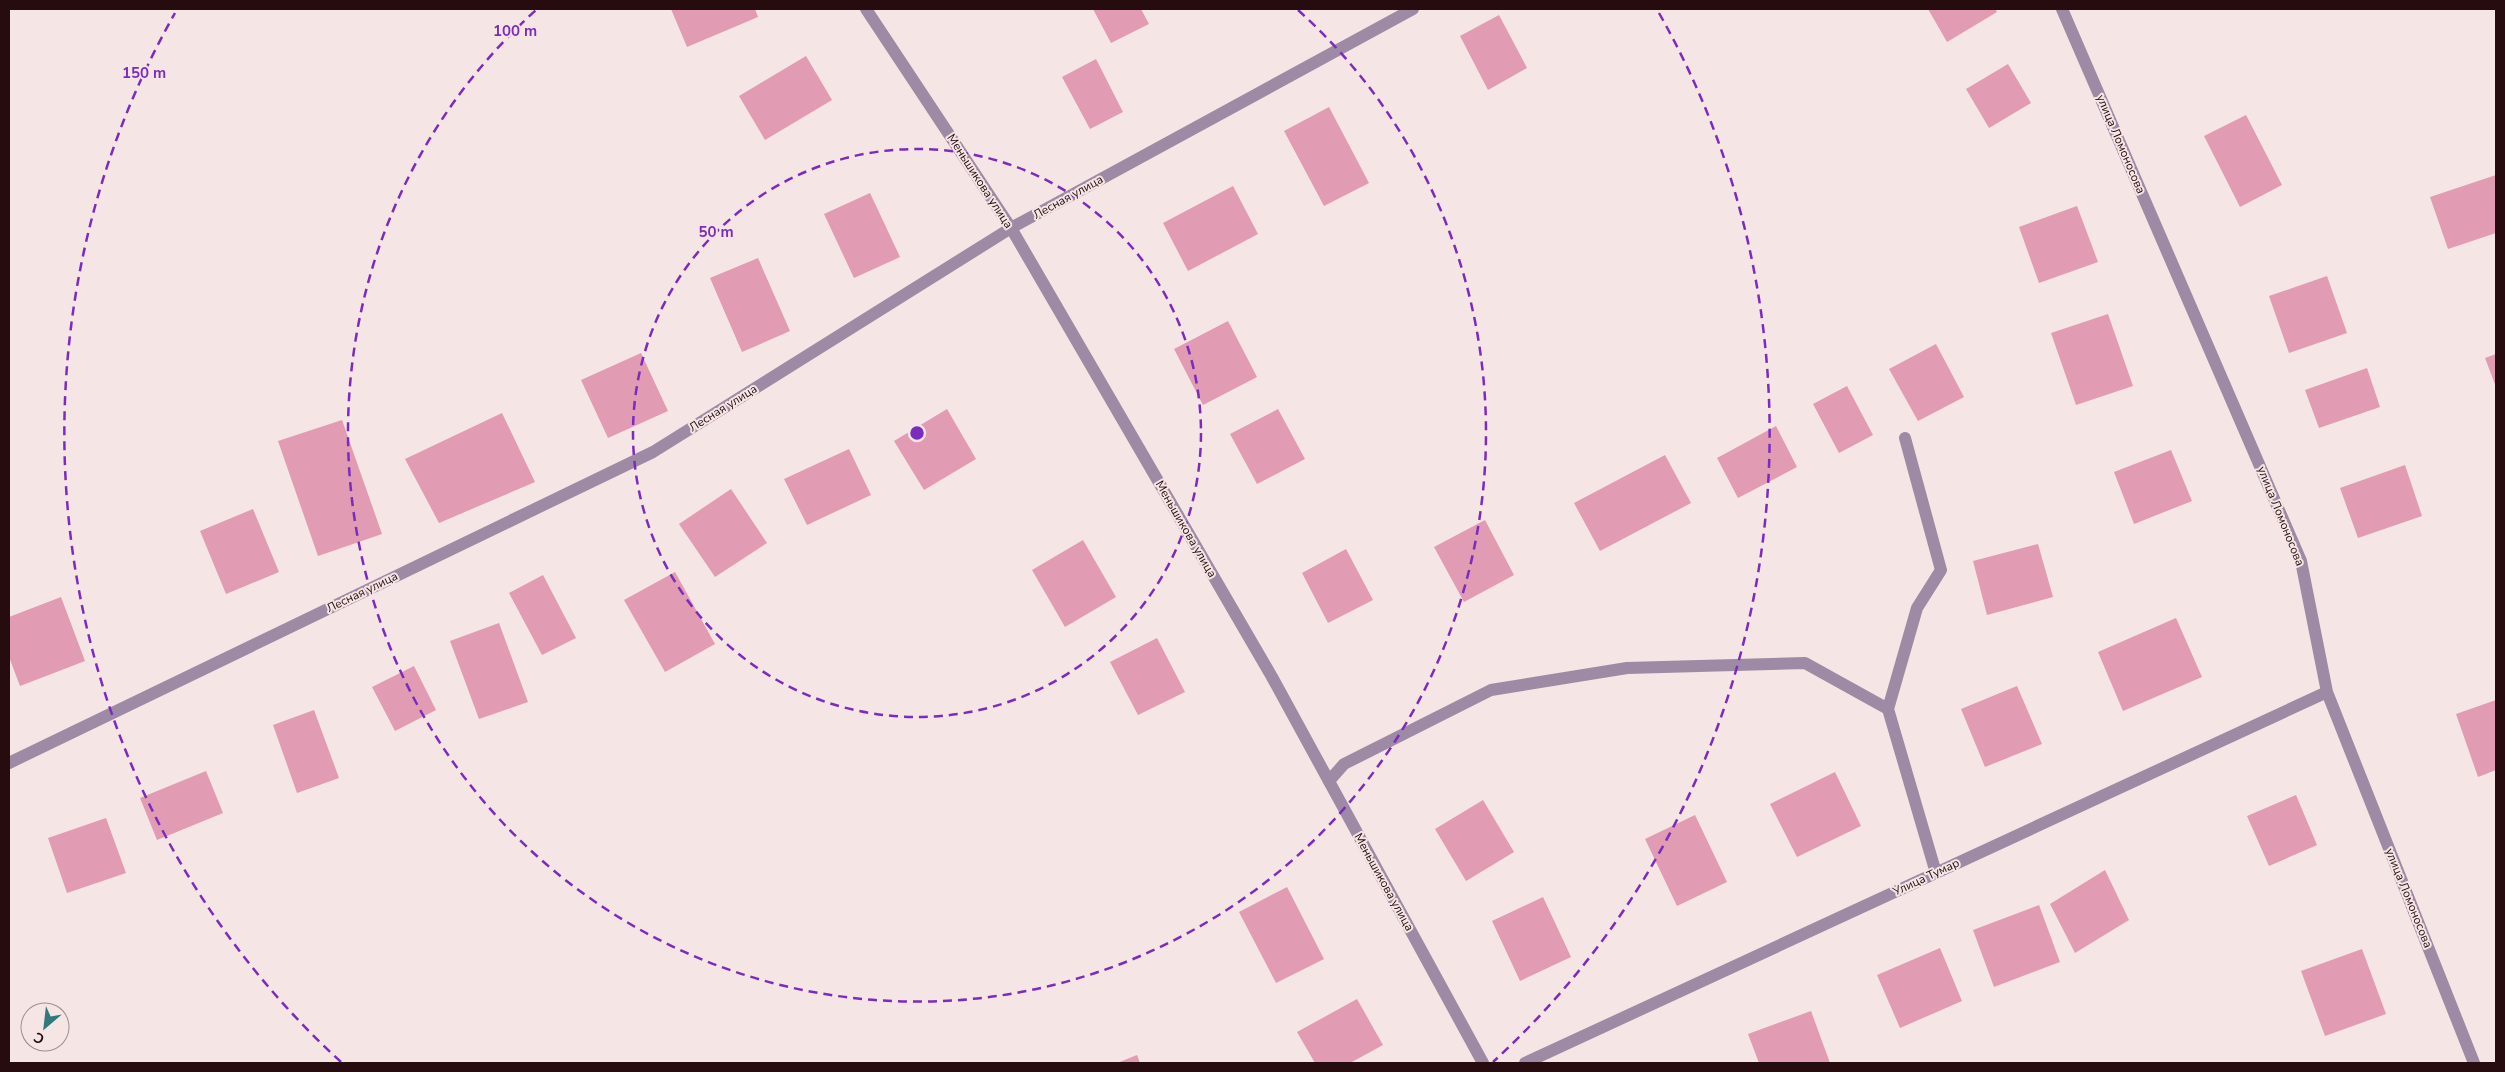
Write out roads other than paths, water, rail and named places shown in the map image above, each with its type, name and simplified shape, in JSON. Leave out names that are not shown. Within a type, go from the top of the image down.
[{"type":"street","name":"Меньшикова улица","points":[[866,9],[1011,228],[1272,677],[1483,1063]]},
{"type":"street","name":"Лесная улица","points":[[9,763],[653,452],[1011,228],[1413,9]]},
{"type":"street","name":"улица Ломоносова","points":[[2062,9],[2301,561],[2327,692],[2474,1063]]},
{"type":"street","points":[[1905,438],[1941,570],[1917,608],[1888,709],[1936,873]]},
{"type":"street","points":[[1328,781],[1344,764],[1491,690],[1627,668],[1805,663],[1888,709]]},
{"type":"street","name":"Улица Тумар","points":[[1525,1063],[2327,692]]}]
